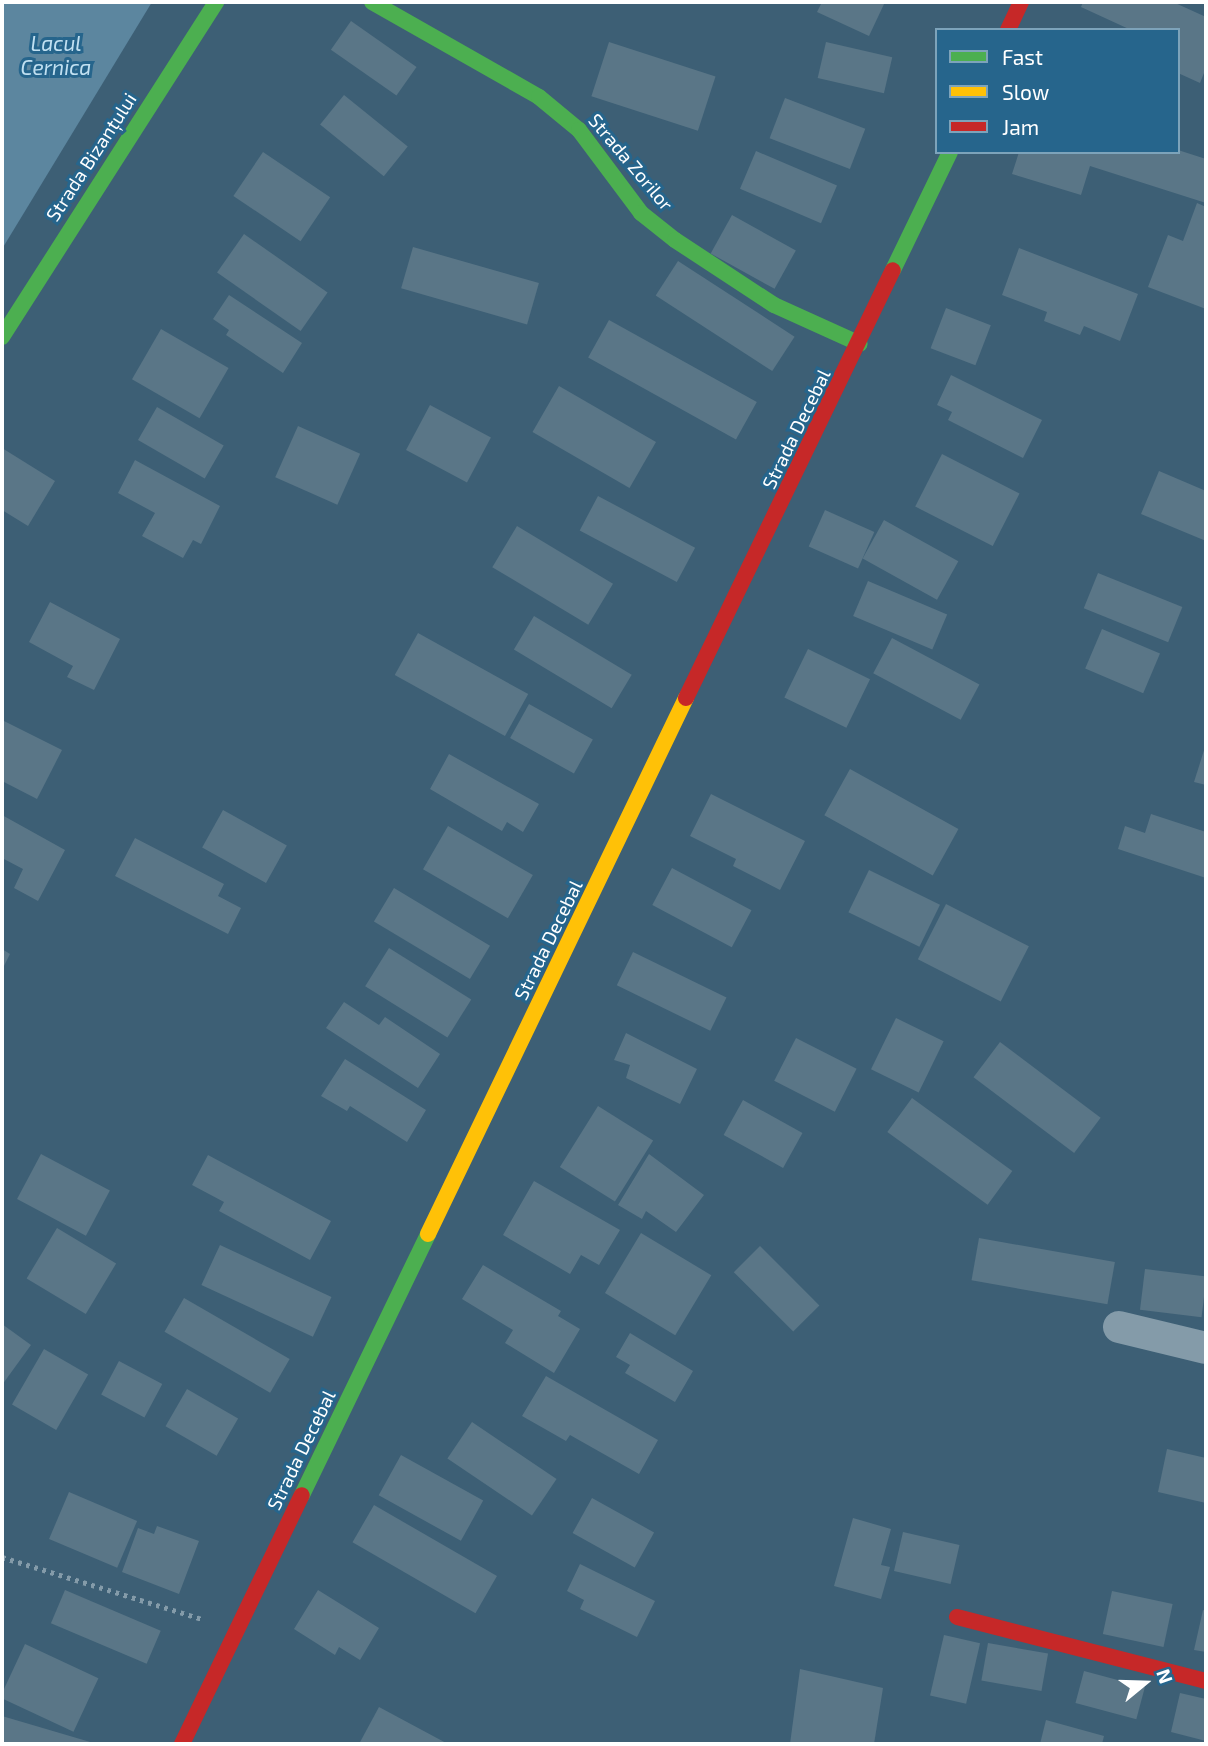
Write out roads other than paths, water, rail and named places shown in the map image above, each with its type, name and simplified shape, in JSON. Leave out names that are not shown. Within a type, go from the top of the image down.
[{"type":"main road","name":"Strada Bizanțului","points":[[2,337],[216,2]]},
{"type":"main road","name":"Strada Zorilor","points":[[372,2],[539,97],[579,130],[641,213],[675,240],[774,305],[860,344]]},
{"type":"main road","points":[[1009,28],[1021,2]]},
{"type":"main road","name":"Strada Decebal","points":[[182,1744],[860,344],[949,154]]},
{"type":"main road","points":[[957,1617],[1206,1681]]},
{"type":"street","points":[[1119,1327],[1206,1348]]},
{"type":"water","name":"Lacul Cernica","points":[[2,2],[152,2],[2,249]]}]
